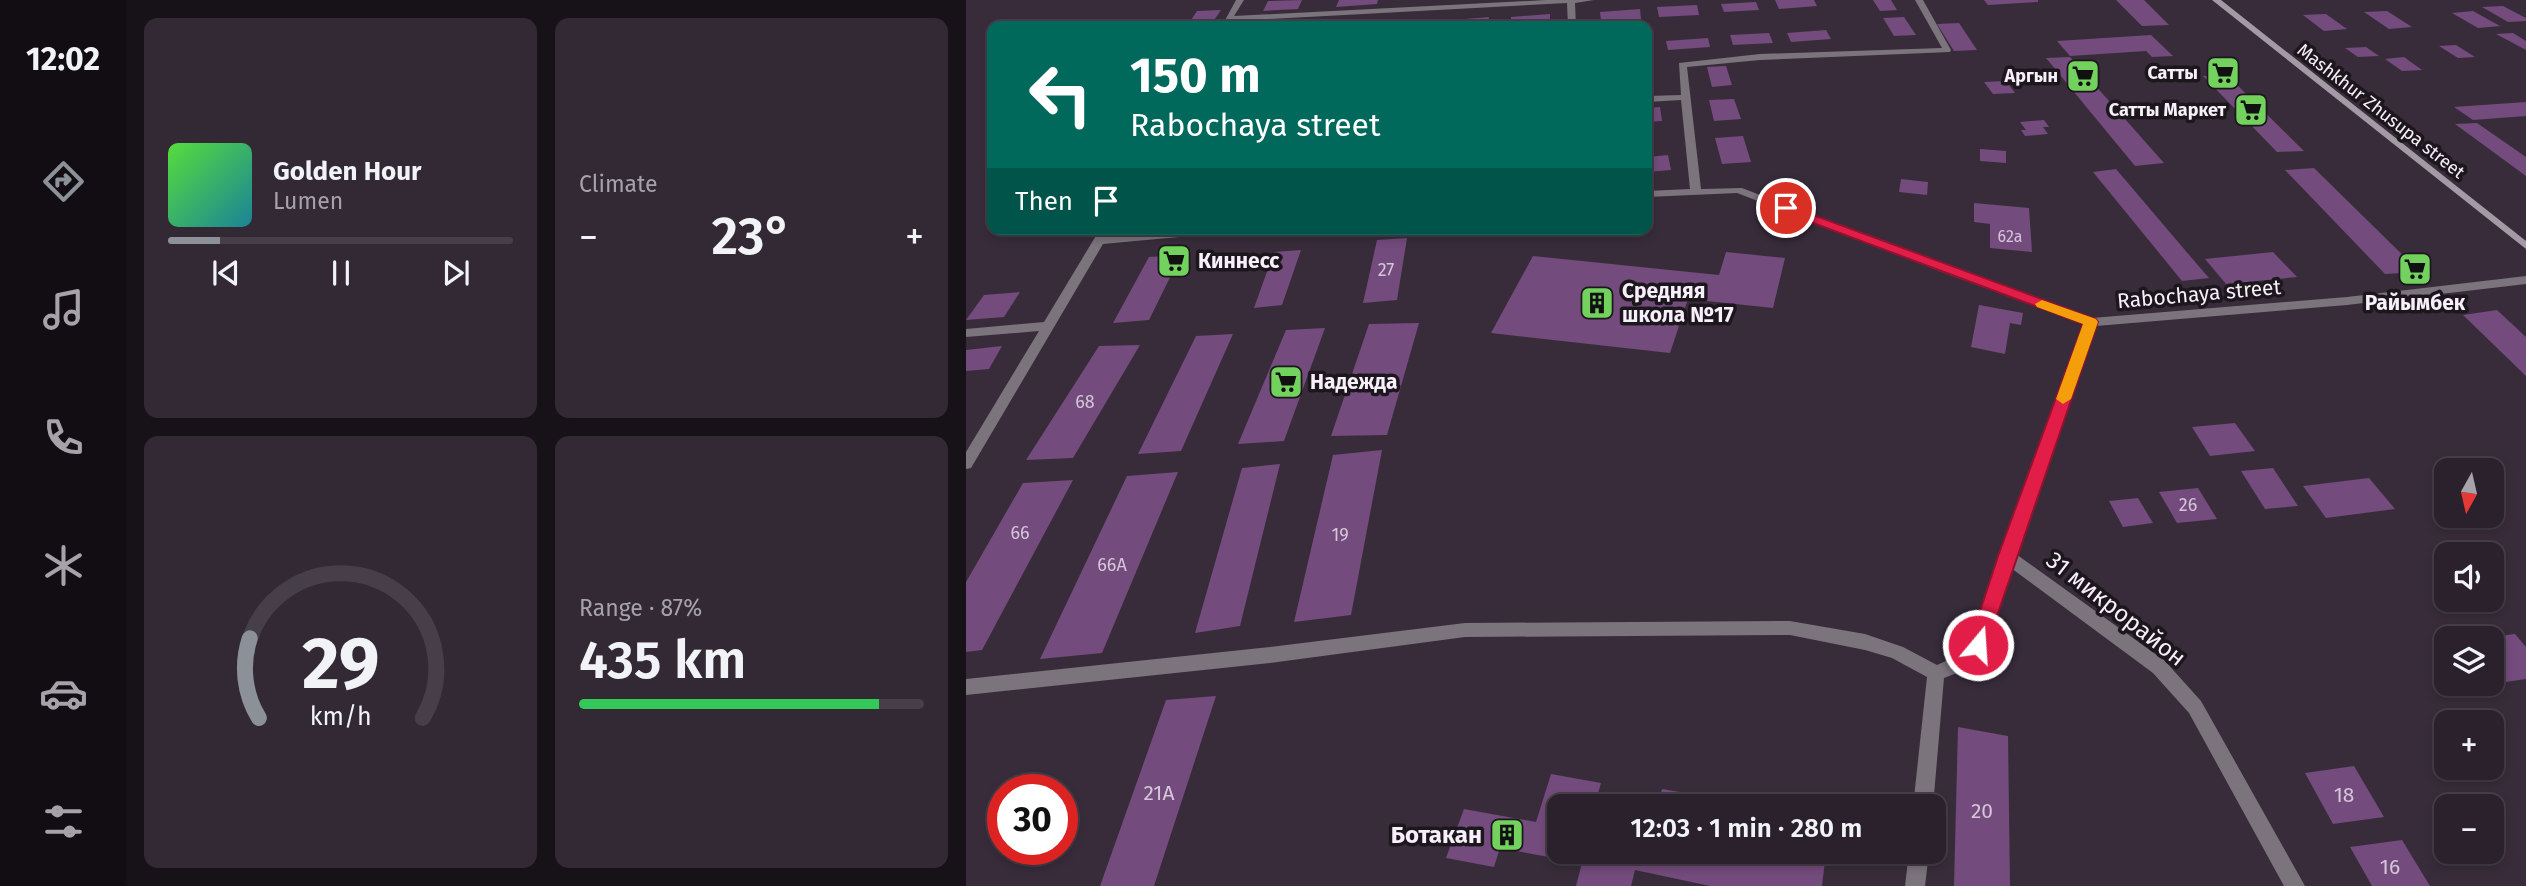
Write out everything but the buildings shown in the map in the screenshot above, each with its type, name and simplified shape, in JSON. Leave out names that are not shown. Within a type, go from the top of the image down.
[{"type":"main road","name":"Mashkhur Zhusupa street","points":[[2216,0],[2526,246]]},
{"type":"street","points":[[1227,21],[1240,0]]},
{"type":"street","points":[[1257,21],[1590,0]]},
{"type":"street","points":[[1696,192],[1682,65],[1760,57],[1947,50],[1919,0]]},
{"type":"street","points":[[1571,1],[1572,21]]},
{"type":"street","points":[[1652,99],[1686,97]]},
{"type":"street","name":"Rabochaya street","points":[[1652,194],[1738,190],[1951,272],[2091,322],[2347,300],[2526,280]]},
{"type":"street","points":[[966,464],[1103,235]]},
{"type":"street","points":[[1936,673],[1961,663],[1978,645],[2091,322]]},
{"type":"street","points":[[966,333],[1048,326]]},
{"type":"street","name":"31 микрорайон","points":[[2007,556],[2159,667],[2195,707],[2295,886]]},
{"type":"street","points":[[966,687],[1270,655],[1465,630],[1790,628],[1865,642],[1897,652],[1936,673]]},
{"type":"street","points":[[1924,794],[1936,673]]},
{"type":"street","points":[[1915,886],[1918,864]]},
{"type":"slow traffic","points":[[2042,304],[2091,322],[2063,399]]},
{"type":"place","name":"Сатты","points":[[2223,73]]},
{"type":"place","name":"Аргын","points":[[2083,76]]},
{"type":"place","name":"Сатты Маркет","points":[[2251,110]]},
{"type":"place","name":"Киннесс","points":[[1174,261]]},
{"type":"place","name":"Райымбек","points":[[2415,269]]},
{"type":"place","name":"Средняя школа №17","points":[[1597,303]]},
{"type":"place","name":"Надежда","points":[[1286,382]]},
{"type":"place","name":"Ботакан","points":[[1507,835]]},
{"type":"route","points":[[1786,208],[1951,272],[2091,322],[1978,645]]}]
